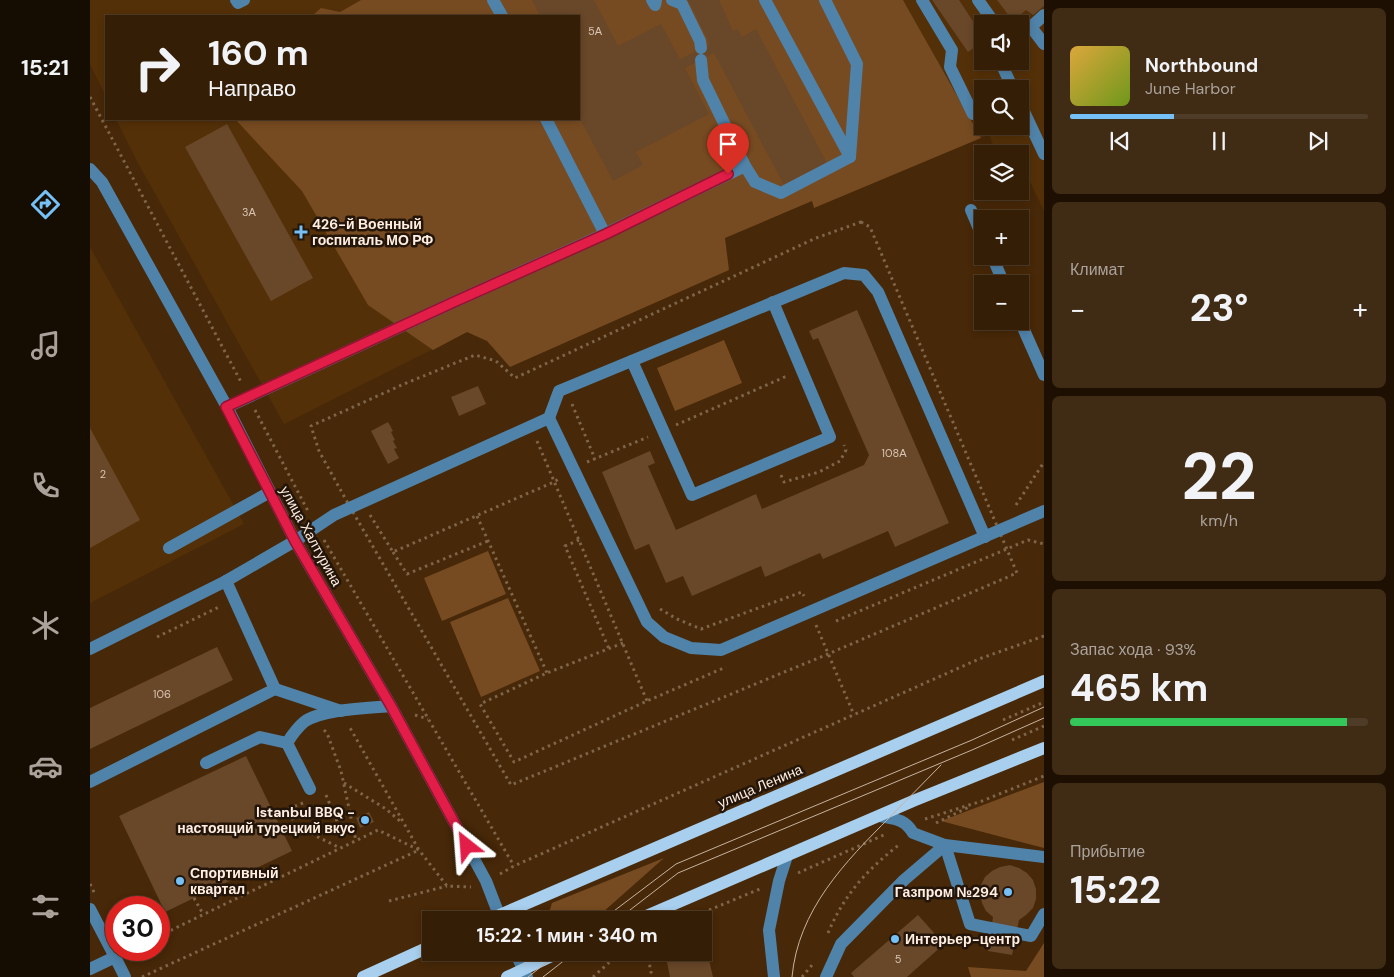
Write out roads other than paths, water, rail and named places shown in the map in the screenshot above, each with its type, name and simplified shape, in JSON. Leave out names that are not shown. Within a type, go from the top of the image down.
[{"type":"main road","name":"улица Ленина","points":[[512,911],[1044,681]]},
{"type":"main road","points":[[658,911],[1044,748]]},
{"type":"main road","points":[[362,977],[422,950]]},
{"type":"main road","points":[[507,977],[525,973],[545,961]]},
{"type":"street","points":[[236,0],[238,3],[244,0]]},
{"type":"street","points":[[493,0],[501,15]]},
{"type":"street","points":[[652,0],[655,5],[656,0]]},
{"type":"street","points":[[672,0],[682,4],[700,41],[703,80],[745,166],[755,182],[781,193],[850,157]]},
{"type":"street","points":[[765,0],[850,157]]},
{"type":"street","points":[[826,0],[857,64],[850,157]]},
{"type":"street","points":[[922,0],[952,50],[950,67],[973,114]]},
{"type":"street","points":[[978,0],[989,15]]},
{"type":"street","points":[[1029,25],[1044,15]]},
{"type":"street","points":[[1029,31],[1044,44]]},
{"type":"street","points":[[547,120],[606,234]]},
{"type":"street","points":[[1029,122],[1044,154]]},
{"type":"street","points":[[226,407],[606,234],[745,166]]},
{"type":"street","name":"улица Халтурина","points":[[90,169],[102,182],[226,407],[295,541],[391,706],[486,881],[494,911]]},
{"type":"street","points":[[971,210],[974,217]]},
{"type":"street","points":[[983,533],[878,292],[864,275],[844,273],[559,391],[549,418],[647,622],[664,637],[691,648],[721,650],[810,612],[983,533],[1000,524],[1044,512]]},
{"type":"street","points":[[632,361],[692,495],[830,437],[773,302]]},
{"type":"street","points":[[1024,330],[1044,375]]},
{"type":"street","points":[[90,649],[226,581],[295,541],[334,514],[549,418]]},
{"type":"street","points":[[169,548],[270,492]]},
{"type":"street","points":[[226,581],[275,689]]},
{"type":"street","points":[[90,782],[275,689],[341,711]]},
{"type":"street","points":[[287,743],[297,728],[312,718],[341,711],[391,706]]},
{"type":"street","points":[[206,763],[260,737],[287,743],[315,792]]},
{"type":"street","points":[[880,816],[896,818],[911,829],[945,844],[1044,857]]},
{"type":"street","points":[[945,844],[970,924],[1031,936],[1044,914]]},
{"type":"street","points":[[826,977],[840,944],[904,880],[945,844]]},
{"type":"street","points":[[774,977],[769,930],[778,881],[787,856]]},
{"type":"street","points":[[90,909],[105,938]]},
{"type":"street","points":[[90,969],[108,961]]},
{"type":"street","points":[[117,961],[125,977]]},
{"type":"street","points":[[519,961],[525,973]]},
{"type":"tram line","points":[[614,911],[676,864],[972,740],[1044,707]]},
{"type":"tram line","points":[[629,911],[678,873],[1044,718]]},
{"type":"tram line","points":[[792,977],[796,953],[804,930],[826,889],[857,852],[941,765]]},
{"type":"tram line","points":[[528,977],[548,961]]},
{"type":"tram line","points":[[543,977],[563,961]]},
{"type":"place","name":"426-й Военный госпиталь МО РФ","points":[[301,232]]},
{"type":"place","name":"Istanbul BBQ - настоящий турецкий вкус","points":[[365,820]]},
{"type":"place","name":"Спортивный квартал","points":[[180,881]]},
{"type":"place","name":"Газпром №294","points":[[1008,892]]},
{"type":"place","name":"Интерьер-центр","points":[[895,939]]}]
